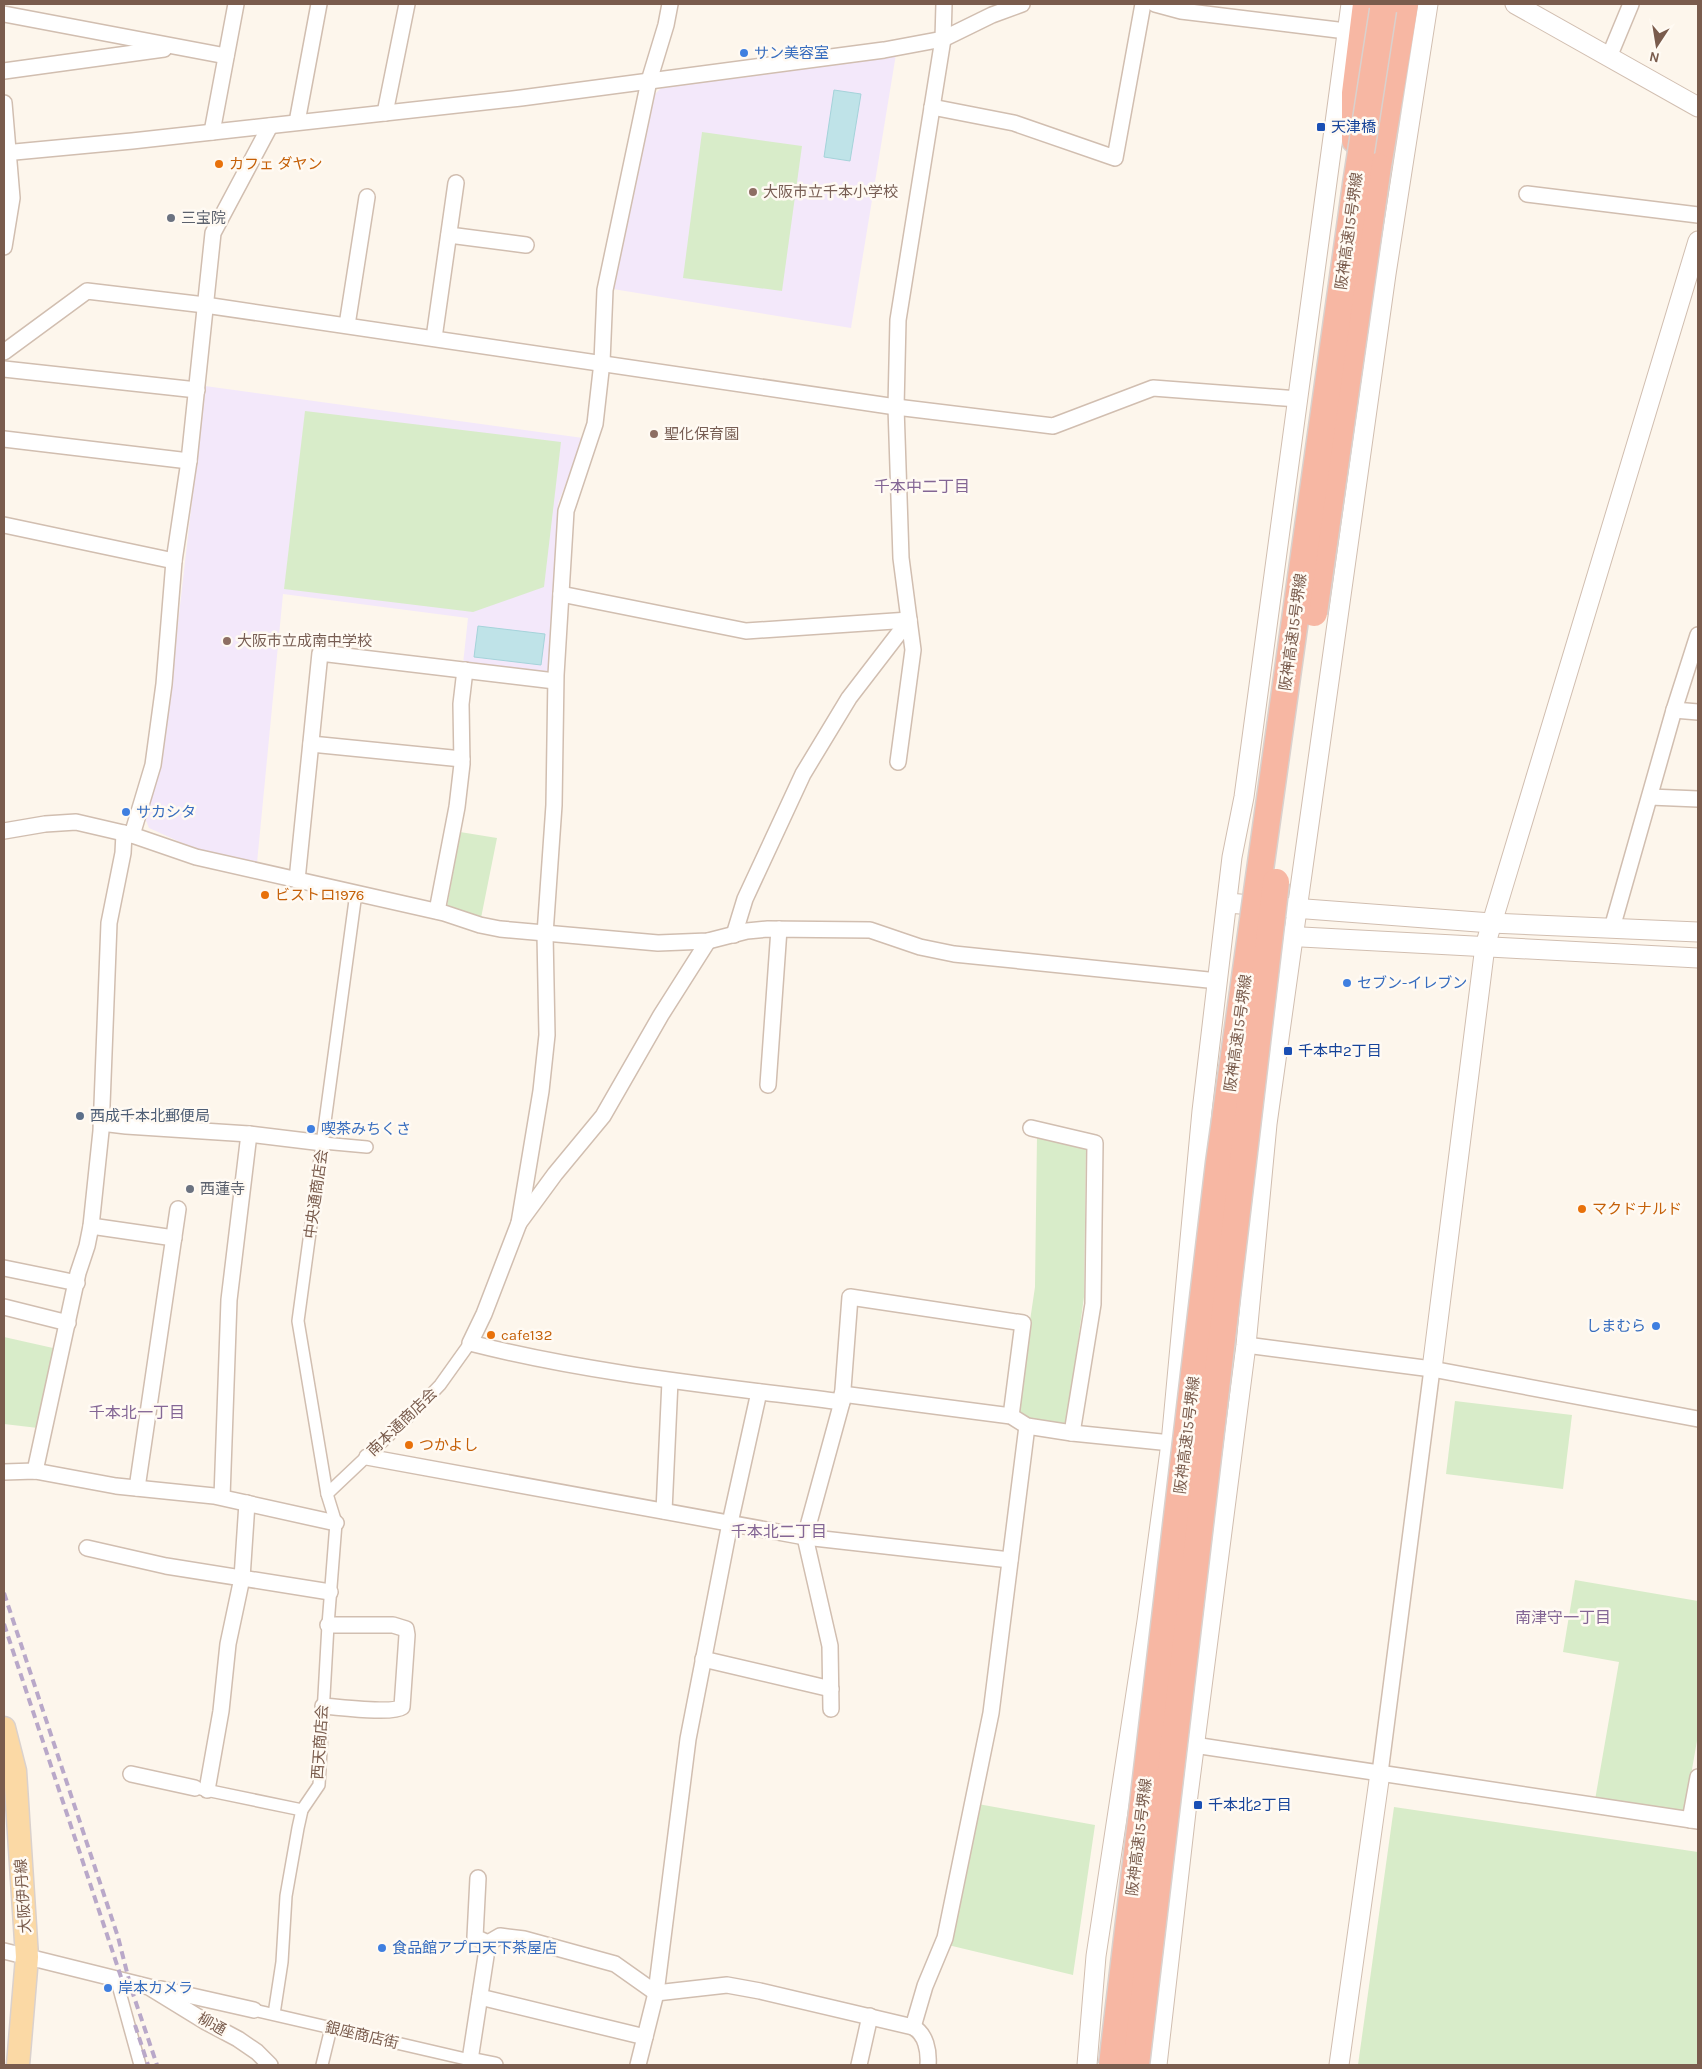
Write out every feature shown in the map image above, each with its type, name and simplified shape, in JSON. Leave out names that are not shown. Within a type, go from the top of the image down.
[{"type":"highway","points":[[1356,184],[1355,93],[1366,4]]},
{"type":"highway","name":"阪神高速15号堺線","points":[[1112,2065],[1220,1163],[1356,184],[1384,4]]},
{"type":"highway","name":"阪神高速15号堺線","points":[[1136,2065],[1278,868],[1378,166],[1405,4]]},
{"type":"main road","name":"大阪伊丹線","points":[[4,1728],[15,1771],[27,1957],[18,2065]]},
{"type":"street","points":[[212,132],[236,4]]},
{"type":"street","points":[[297,122],[319,4]]},
{"type":"street","points":[[385,113],[407,4]]},
{"type":"street","points":[[670,4],[666,25],[649,81],[605,290],[602,362],[595,424],[566,511],[556,681],[554,805],[546,934],[547,1035],[541,1091],[518,1223],[484,1314],[470,1343],[519,1356],[670,1381],[759,1392],[842,1398],[1011,1416],[1027,1426],[1072,1433],[1171,1443]]},
{"type":"street","points":[[898,762],[913,650],[901,558],[896,407],[898,320],[943,39],[944,4]]},
{"type":"street","points":[[6,153],[385,113],[884,50],[943,39],[992,9],[1022,4]]},
{"type":"street","points":[[932,108],[1014,123],[1115,158],[1143,4]]},
{"type":"street","points":[[1155,4],[1346,30]]},
{"type":"street","points":[[1087,2065],[1096,1956],[1146,1630],[1171,1443],[1201,1121],[1232,857],[1244,797],[1351,4]]},
{"type":"street","points":[[1157,2065],[1194,1745],[1221,1552],[1246,1345],[1267,1124],[1386,274],[1428,4]]},
{"type":"street","points":[[1515,4],[1698,107]]},
{"type":"street","points":[[1609,57],[1631,4]]},
{"type":"street","points":[[4,14],[226,56]]},
{"type":"street","points":[[4,71],[178,48]]},
{"type":"street","points":[[4,104],[6,153],[12,198],[4,247]]},
{"type":"street","points":[[35,1471],[76,1283],[91,1226],[101,1123],[109,923],[128,834],[153,766],[164,684],[174,561],[190,462],[212,233],[270,126]]},
{"type":"street","points":[[434,338],[456,183]]},
{"type":"street","points":[[1527,194],[1698,215]]},
{"type":"street","points":[[347,325],[367,197]]},
{"type":"street","points":[[448,235],[526,244]]},
{"type":"street","points":[[1340,2065],[1380,1773],[1485,946],[1698,241]]},
{"type":"street","points":[[4,352],[87,291],[347,325],[896,407],[1052,426],[1153,388],[1298,399]]},
{"type":"street","points":[[4,369],[197,390]]},
{"type":"street","points":[[4,439],[190,462]]},
{"type":"street","points":[[4,525],[174,561]]},
{"type":"street","points":[[561,594],[746,631],[909,620]]},
{"type":"street","points":[[734,935],[745,899],[803,774],[849,698],[909,620]]},
{"type":"street","points":[[1612,928],[1674,710],[1698,635]]},
{"type":"street","points":[[297,880],[320,653],[556,681]]},
{"type":"street","points":[[437,911],[457,807],[462,759],[461,704],[465,670]]},
{"type":"street","points":[[1674,710],[1698,712]]},
{"type":"street","points":[[311,744],[462,759]]},
{"type":"street","points":[[1650,797],[1698,799]]},
{"type":"street","points":[[4,831],[45,824],[76,822],[128,834],[196,857],[437,911],[500,929],[635,942],[708,941],[748,931],[779,929],[870,930],[920,947],[954,954],[1218,981]]},
{"type":"street","name":"中央通商店会","points":[[327,1494],[298,1321],[356,893]]},
{"type":"street","points":[[1227,903],[1491,923],[1698,932]]},
{"type":"street","points":[[768,1085],[779,929]]},
{"type":"street","points":[[1223,932],[1698,958]]},
{"type":"street","points":[[518,1223],[555,1174],[603,1116],[708,941]]},
{"type":"street","points":[[101,1123],[249,1134],[323,1144],[367,1147]]},
{"type":"street","points":[[1031,1128],[1095,1143],[1093,1304],[1072,1433]]},
{"type":"street","points":[[222,1497],[229,1300],[249,1134]]},
{"type":"street","points":[[137,1488],[178,1209]]},
{"type":"street","points":[[91,1226],[174,1238]]},
{"type":"street","points":[[4,1268],[76,1283]]},
{"type":"street","points":[[831,1709],[830,1646],[805,1537],[842,1398],[850,1297],[1024,1323],[1011,1416]]},
{"type":"street","points":[[4,1307],[68,1323]]},
{"type":"street","name":"南本通商店会","points":[[327,1494],[440,1385],[470,1343]]},
{"type":"street","points":[[1246,1345],[1432,1370],[1698,1419]]},
{"type":"street","points":[[664,1511],[670,1381]]},
{"type":"street","points":[[638,2065],[656,1993],[688,1739],[730,1523],[759,1392]]},
{"type":"street","points":[[913,2026],[925,1986],[945,1938],[991,1713],[1027,1426]]},
{"type":"street","points":[[367,1457],[805,1537],[1010,1560]]},
{"type":"street","points":[[4,1472],[35,1471],[93,1482],[222,1497],[336,1523]]},
{"type":"street","name":"西天商店会","points":[[274,2014],[282,1962],[286,1896],[302,1810],[319,1784],[330,1592],[336,1523],[327,1494]]},
{"type":"street","points":[[201,1789],[221,1711],[228,1644],[242,1578],[247,1503]]},
{"type":"street","points":[[87,1548],[166,1566],[330,1592]]},
{"type":"street","points":[[323,1706],[387,1710],[400,1709],[402,1707],[407,1635],[406,1629],[393,1625],[328,1625]]},
{"type":"street","points":[[703,1659],[831,1689]]},
{"type":"street","points":[[1194,1745],[1694,1820],[1698,1777]]},
{"type":"street","points":[[131,1774],[302,1810]]},
{"type":"street","points":[[478,1878],[475,1937],[488,1943]]},
{"type":"street","points":[[488,1943],[500,1936],[508,1937],[598,1958],[615,1964],[656,1993],[727,1985],[760,1990],[913,2026],[919,2030],[926,2044],[928,2065]]},
{"type":"street","points":[[488,1943],[470,2060],[495,2065]]},
{"type":"street","name":"柳通","points":[[4,1951],[150,1987],[206,2022],[238,2039],[257,2052],[270,2065]]},
{"type":"street","points":[[116,1978],[140,2065]]},
{"type":"street","points":[[150,1987],[254,2010]]},
{"type":"street","points":[[480,1997],[645,2037]]},
{"type":"street","name":"銀座商店街","points":[[254,2010],[470,2060]]},
{"type":"street","points":[[859,2065],[870,2016]]},
{"type":"street","points":[[322,2065],[331,2028]]},
{"type":"shaded area","name":"大阪市立千本小学校","points":[[896,54],[851,328],[613,289],[654,95],[661,88]]},
{"type":"shaded area","name":"大阪市立成南中学校","points":[[205,386],[583,438],[558,504],[551,672],[463,664],[468,618],[283,594],[257,863],[200,851],[149,828],[145,818],[162,764]]},
{"type":"green space","points":[[702,132],[802,146],[782,291],[683,278]]},
{"type":"green space","points":[[305,411],[561,442],[544,587],[473,612],[284,589]]},
{"type":"green space","points":[[460,832],[497,838],[481,918],[447,907]]},
{"type":"green space","points":[[1037,1136],[1086,1146],[1084,1297],[1067,1422],[1062,1426],[1032,1419],[1017,1408],[1035,1287]]},
{"type":"green space","points":[[4,1337],[53,1348],[38,1428],[4,1424]]},
{"type":"green space","points":[[1455,1401],[1572,1415],[1563,1489],[1446,1474]]},
{"type":"green space","points":[[1575,1580],[1698,1601],[1698,1735],[1684,1815],[1595,1800],[1619,1662],[1563,1652]]},
{"type":"green space","points":[[978,1804],[1095,1825],[1073,1975],[948,1945]]},
{"type":"green space","points":[[1394,1807],[1698,1852],[1698,2065],[1358,2065]]},
{"type":"water","points":[[834,90],[861,94],[850,161],[824,157]]},
{"type":"water","points":[[478,626],[545,634],[541,665],[474,657]]},
{"type":"railway","points":[[4,1593],[118,1937],[131,1988],[157,2065]]},
{"type":"railway","points":[[4,1624],[124,1986]]},
{"type":"railway","points":[[135,2025],[148,2065]]},
{"type":"place","name":"サン美容室","points":[[744,53]]},
{"type":"place","name":"天津橋","points":[[1321,127]]},
{"type":"place","name":"カフェ ダヤン","points":[[219,164]]},
{"type":"place","name":"大阪市立千本小学校","points":[[753,192]]},
{"type":"place","name":"三宝院","points":[[171,218]]},
{"type":"place","name":"聖化保育園","points":[[654,434]]},
{"type":"place","name":"大阪市立成南中学校","points":[[227,641]]},
{"type":"place","name":"サカシタ","points":[[126,812]]},
{"type":"place","name":"ビストロ1976","points":[[265,895]]},
{"type":"place","name":"セブン-イレブン","points":[[1347,983]]},
{"type":"place","name":"千本中2丁目","points":[[1288,1051]]},
{"type":"place","name":"西成千本北郵便局","points":[[80,1116]]},
{"type":"place","name":"喫茶みちくさ","points":[[311,1129]]},
{"type":"place","name":"西蓮寺","points":[[190,1189]]},
{"type":"place","name":"マクドナルド","points":[[1582,1209]]},
{"type":"place","name":"しまむら","points":[[1656,1326]]},
{"type":"place","name":"cafe132","points":[[491,1335]]},
{"type":"place","name":"つかよし","points":[[409,1445]]},
{"type":"place","name":"千本北2丁目","points":[[1198,1805]]},
{"type":"place","name":"食品館アプロ天下茶屋店","points":[[382,1948]]},
{"type":"place","name":"岸本カメラ","points":[[108,1988]]},
{"type":"district","name":"千本中二丁目","points":[[922,486]]},
{"type":"district","name":"千本北一丁目","points":[[137,1412]]},
{"type":"district","name":"千本北二丁目","points":[[779,1531]]},
{"type":"district","name":"南津守一丁目","points":[[1563,1617]]}]
